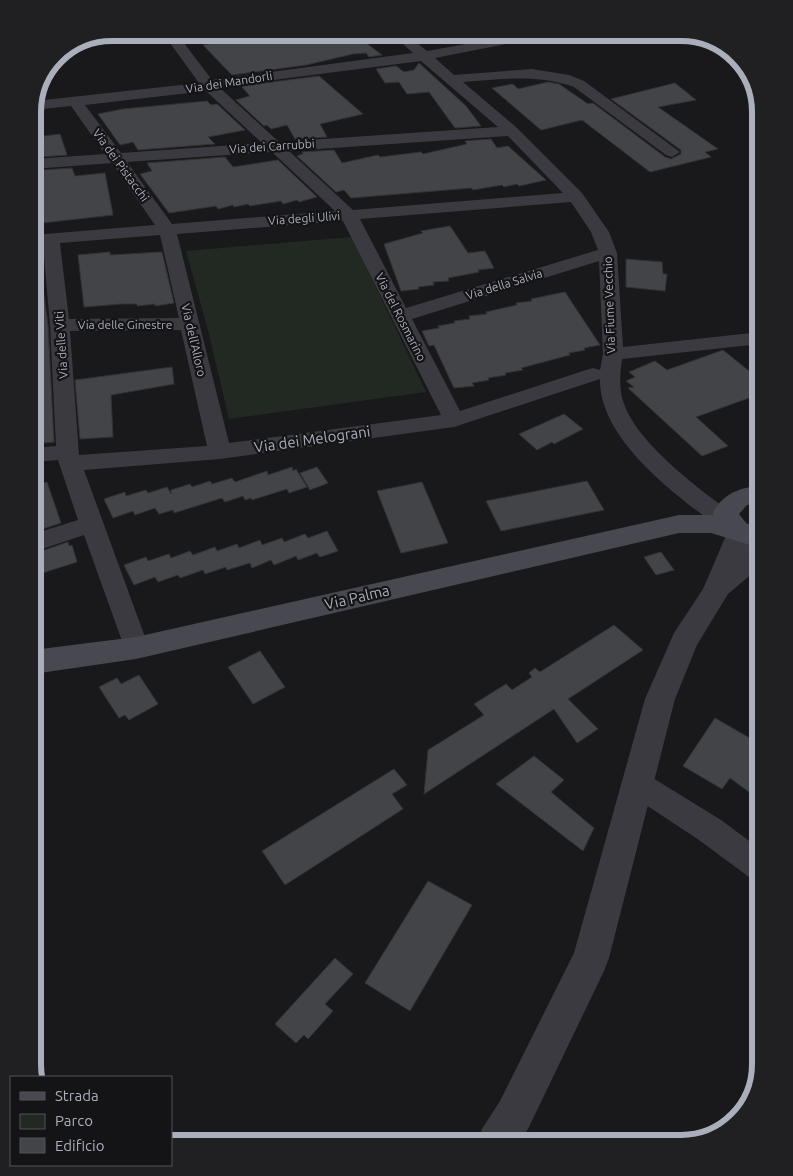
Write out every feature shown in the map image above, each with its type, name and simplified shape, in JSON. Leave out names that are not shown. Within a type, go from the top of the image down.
[{"type":"main road","points":[[679,524],[709,509],[750,495]]},
{"type":"main road","points":[[742,531],[726,512],[750,495]]},
{"type":"main road","points":[[679,524],[711,524],[742,531]]},
{"type":"main road","name":"Via Palma","points":[[41,661],[136,648],[679,524]]},
{"type":"street","points":[[176,41],[209,86],[349,215]]},
{"type":"street","name":"Via Fiume Vecchio","points":[[406,41],[512,131],[576,197],[600,232],[608,253],[613,354],[610,370],[613,404],[633,438],[709,509],[742,531]]},
{"type":"street","name":"Via dei Mandorli","points":[[42,105],[209,86],[219,82],[424,56],[506,41]]},
{"type":"street","points":[[452,79],[543,74],[571,80],[672,152]]},
{"type":"street","name":"Via dei Pistacchi","points":[[75,101],[167,229]]},
{"type":"street","name":"Via dei Carrubbi","points":[[41,163],[512,131]]},
{"type":"street","name":"Via degli Ulivi","points":[[42,240],[576,197]]},
{"type":"street","name":"Via del Rosmarino","points":[[349,215],[454,420]]},
{"type":"street","name":"Via dell'Alloro","points":[[167,229],[220,452]]},
{"type":"street","name":"Via delle Viti","points":[[42,240],[60,325],[69,458],[136,648]]},
{"type":"street","name":"Via della Salvia","points":[[400,316],[608,253]]},
{"type":"street","name":"Via delle Ginestre","points":[[60,325],[190,324]]},
{"type":"street","points":[[613,354],[752,339]]},
{"type":"street","name":"Via dei Melograni","points":[[41,456],[69,458],[220,452],[454,420],[593,374]]},
{"type":"street","points":[[676,480],[699,490],[750,495]]},
{"type":"street","points":[[676,480],[685,494],[688,508],[679,524]]},
{"type":"street","points":[[41,540],[92,524]]},
{"type":"street","points":[[502,1135],[514,1115],[591,958],[660,699],[684,641],[714,593],[742,531]]},
{"type":"street","points":[[714,593],[752,559]]},
{"type":"street","points":[[638,784],[710,830],[752,861]]},
{"type":"green space","points":[[352,237],[426,392],[229,419],[209,334],[186,251]]},
{"type":"building","points":[[221,41],[364,41],[382,55],[369,57],[366,53],[353,54],[306,65],[232,75],[203,45]]},
{"type":"building","points":[[419,63],[466,106],[481,126],[455,128],[429,92],[407,94],[399,82],[385,83],[376,69],[396,66],[404,72],[414,70]]},
{"type":"building","points":[[319,76],[363,114],[320,124],[327,137],[295,139],[287,125],[271,129],[267,125],[264,126],[236,100],[250,96],[241,86]]},
{"type":"building","points":[[548,82],[559,84],[588,104],[593,103],[665,157],[671,159],[681,154],[681,150],[611,99],[675,83],[696,100],[658,107],[718,149],[705,152],[711,157],[650,172],[582,120],[541,130],[492,88],[513,84],[518,89]]},
{"type":"building","points":[[207,101],[211,105],[217,104],[245,130],[208,137],[215,144],[138,150],[133,142],[120,145],[98,114],[123,109]]},
{"type":"building","points":[[60,134],[67,155],[41,157],[41,136]]},
{"type":"building","points":[[491,139],[497,148],[508,146],[546,180],[519,186],[517,184],[504,187],[502,185],[473,190],[471,188],[351,198],[344,190],[336,192],[297,156],[303,154],[302,152],[334,150],[342,163],[378,155],[380,157],[421,152],[423,154],[467,144],[465,141]]},
{"type":"building","points":[[225,157],[233,167],[278,160],[317,197],[283,204],[281,201],[250,206],[248,204],[234,207],[233,205],[218,209],[216,206],[169,213],[140,174],[152,171],[147,163]]},
{"type":"building","points":[[72,168],[75,176],[105,173],[113,215],[41,223],[42,170]]},
{"type":"building","points":[[450,226],[468,253],[485,251],[494,268],[448,278],[449,281],[433,282],[434,285],[418,287],[419,289],[401,291],[384,244],[423,233],[421,231]]},
{"type":"building","points":[[110,252],[110,255],[162,252],[174,303],[155,306],[155,304],[137,306],[137,304],[121,304],[84,307],[78,255]]},
{"type":"building","points":[[626,259],[662,262],[663,274],[667,274],[665,291],[626,287]]},
{"type":"building","points":[[41,288],[43,288],[48,325],[54,442],[41,443]]},
{"type":"building","points":[[565,292],[600,345],[584,348],[585,350],[569,353],[570,355],[521,368],[523,370],[505,373],[506,375],[472,383],[474,386],[454,388],[434,345],[429,346],[422,331],[455,323],[454,321],[470,319],[469,316],[487,314],[486,312],[517,305],[516,303],[532,301],[531,299]]},
{"type":"building","points":[[723,350],[749,371],[752,370],[752,397],[696,417],[728,446],[702,456],[628,388],[634,387],[626,381],[635,377],[629,372],[655,361],[667,370]]},
{"type":"building","points":[[172,367],[174,384],[111,395],[113,437],[80,439],[75,380]]},
{"type":"building","points":[[564,414],[583,429],[554,444],[552,442],[537,450],[519,434]]},
{"type":"building","points":[[292,467],[293,471],[296,469],[307,487],[289,493],[287,489],[252,500],[251,498],[245,500],[243,496],[225,502],[222,498],[174,513],[173,510],[159,514],[155,508],[135,515],[133,511],[113,518],[104,499],[125,492],[126,496],[146,490],[148,493],[167,487],[171,494],[171,490],[190,484],[192,487],[210,481],[212,484],[232,478],[235,482],[267,471],[268,475]]},
{"type":"building","points":[[317,467],[328,483],[310,490],[300,473]]},
{"type":"building","points":[[587,481],[604,510],[501,531],[486,501]]},
{"type":"building","points":[[47,482],[61,523],[41,529],[41,484]]},
{"type":"building","points":[[422,482],[448,543],[401,553],[377,491]]},
{"type":"building","points":[[327,531],[338,551],[320,557],[317,553],[298,560],[296,556],[274,565],[271,560],[252,568],[250,563],[227,570],[226,567],[205,574],[203,570],[180,578],[178,575],[158,582],[155,577],[134,585],[124,565],[146,557],[148,561],[169,554],[171,558],[190,551],[193,555],[215,547],[217,551],[237,544],[239,548],[260,540],[262,545],[282,538],[284,542],[305,534],[308,538]]},
{"type":"building","points":[[68,542],[69,546],[72,545],[77,562],[41,573],[41,551]]},
{"type":"building","points":[[661,552],[674,570],[656,575],[644,557]]},
{"type":"building","points":[[614,625],[643,650],[568,699],[598,729],[577,743],[554,709],[424,794],[428,750],[484,715],[474,704],[506,684],[512,690],[532,677],[529,673],[535,668],[540,672]]},
{"type":"building","points":[[260,651],[285,687],[253,704],[228,667]]},
{"type":"building","points":[[139,675],[158,704],[129,720],[125,715],[119,718],[99,687],[117,678],[121,684]]},
{"type":"building","points":[[715,718],[752,739],[752,794],[730,778],[722,789],[683,766]]},
{"type":"building","points":[[534,756],[564,780],[551,792],[594,828],[583,851],[496,784]]},
{"type":"building","points":[[394,769],[407,785],[392,794],[403,809],[285,885],[262,851]]},
{"type":"building","points":[[428,881],[472,905],[410,1011],[365,983]]},
{"type":"building","points":[[335,958],[353,974],[325,1004],[333,1011],[308,1039],[304,1035],[296,1043],[275,1024]]}]
